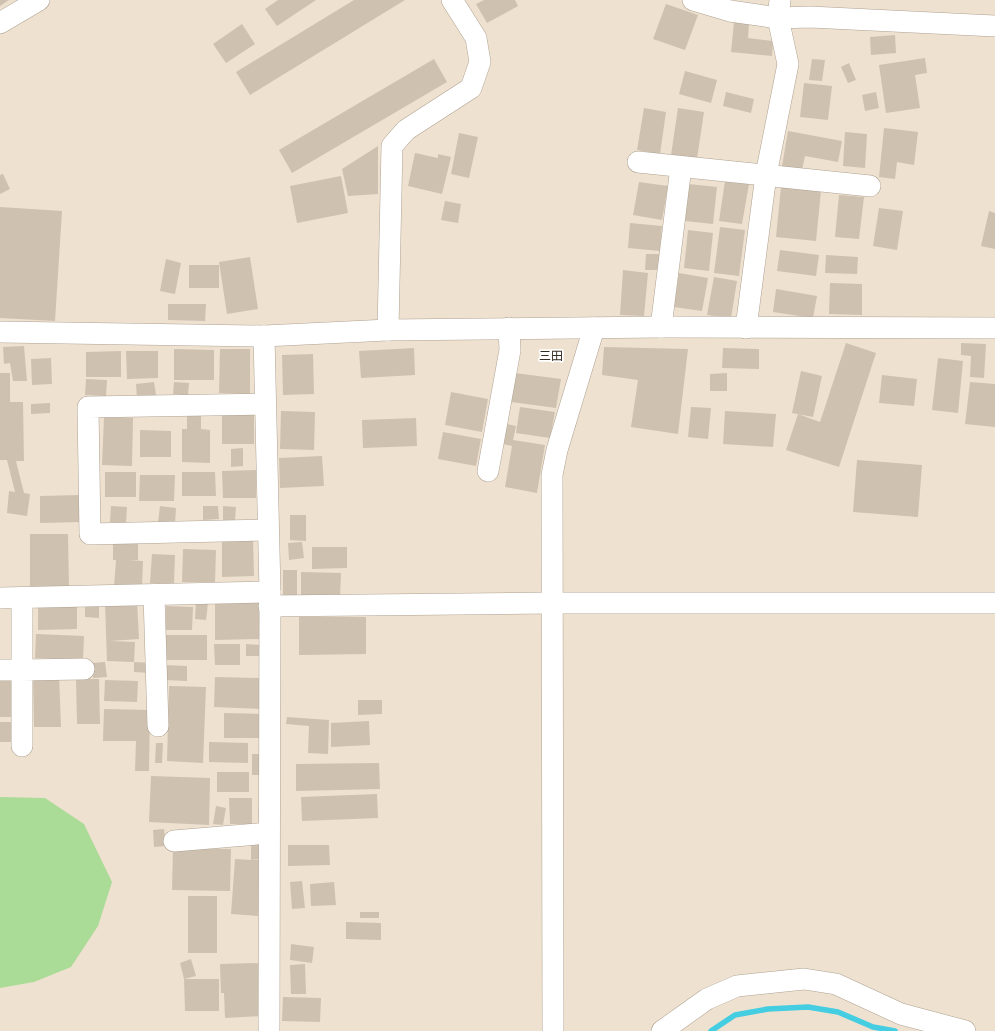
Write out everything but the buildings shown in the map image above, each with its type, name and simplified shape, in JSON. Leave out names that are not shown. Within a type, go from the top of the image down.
[{"type":"street","points":[[0,23],[39,0]]},
{"type":"street","points":[[388,330],[392,146],[406,130],[471,88],[480,62],[476,38],[452,0]]},
{"type":"street","points":[[693,0],[730,11],[779,9],[810,17],[995,26]]},
{"type":"street","points":[[746,328],[766,175],[788,64],[779,9]]},
{"type":"street","points":[[638,162],[870,186]]},
{"type":"street","points":[[661,327],[681,167]]},
{"type":"street","points":[[488,471],[510,350],[508,328]]},
{"type":"street","points":[[0,332],[264,336],[388,330],[508,328],[995,328]]},
{"type":"street","points":[[553,1031],[551,603],[552,475],[557,450],[594,328]]},
{"type":"street","points":[[264,336],[270,599],[269,1031]]},
{"type":"street","points":[[266,404],[88,407],[90,534],[268,530]]},
{"type":"street","points":[[0,598],[154,595],[270,599],[551,603],[995,603]]},
{"type":"street","points":[[154,595],[158,726]]},
{"type":"street","points":[[22,598],[22,746]]},
{"type":"street","points":[[0,670],[84,669]]},
{"type":"street","points":[[174,840],[269,833]]},
{"type":"street","points":[[662,1031],[707,999],[737,986],[804,979],[836,984],[901,1014],[931,1020],[965,1031]]},
{"type":"green space","points":[[0,797],[45,798],[84,824],[112,882],[98,926],[71,967],[34,982],[0,988]]},
{"type":"waterway","points":[[711,1031],[735,1015],[768,1009],[808,1007],[838,1012],[873,1027],[895,1031]]},
{"type":"district","name":"三田","points":[[551,356]]}]
